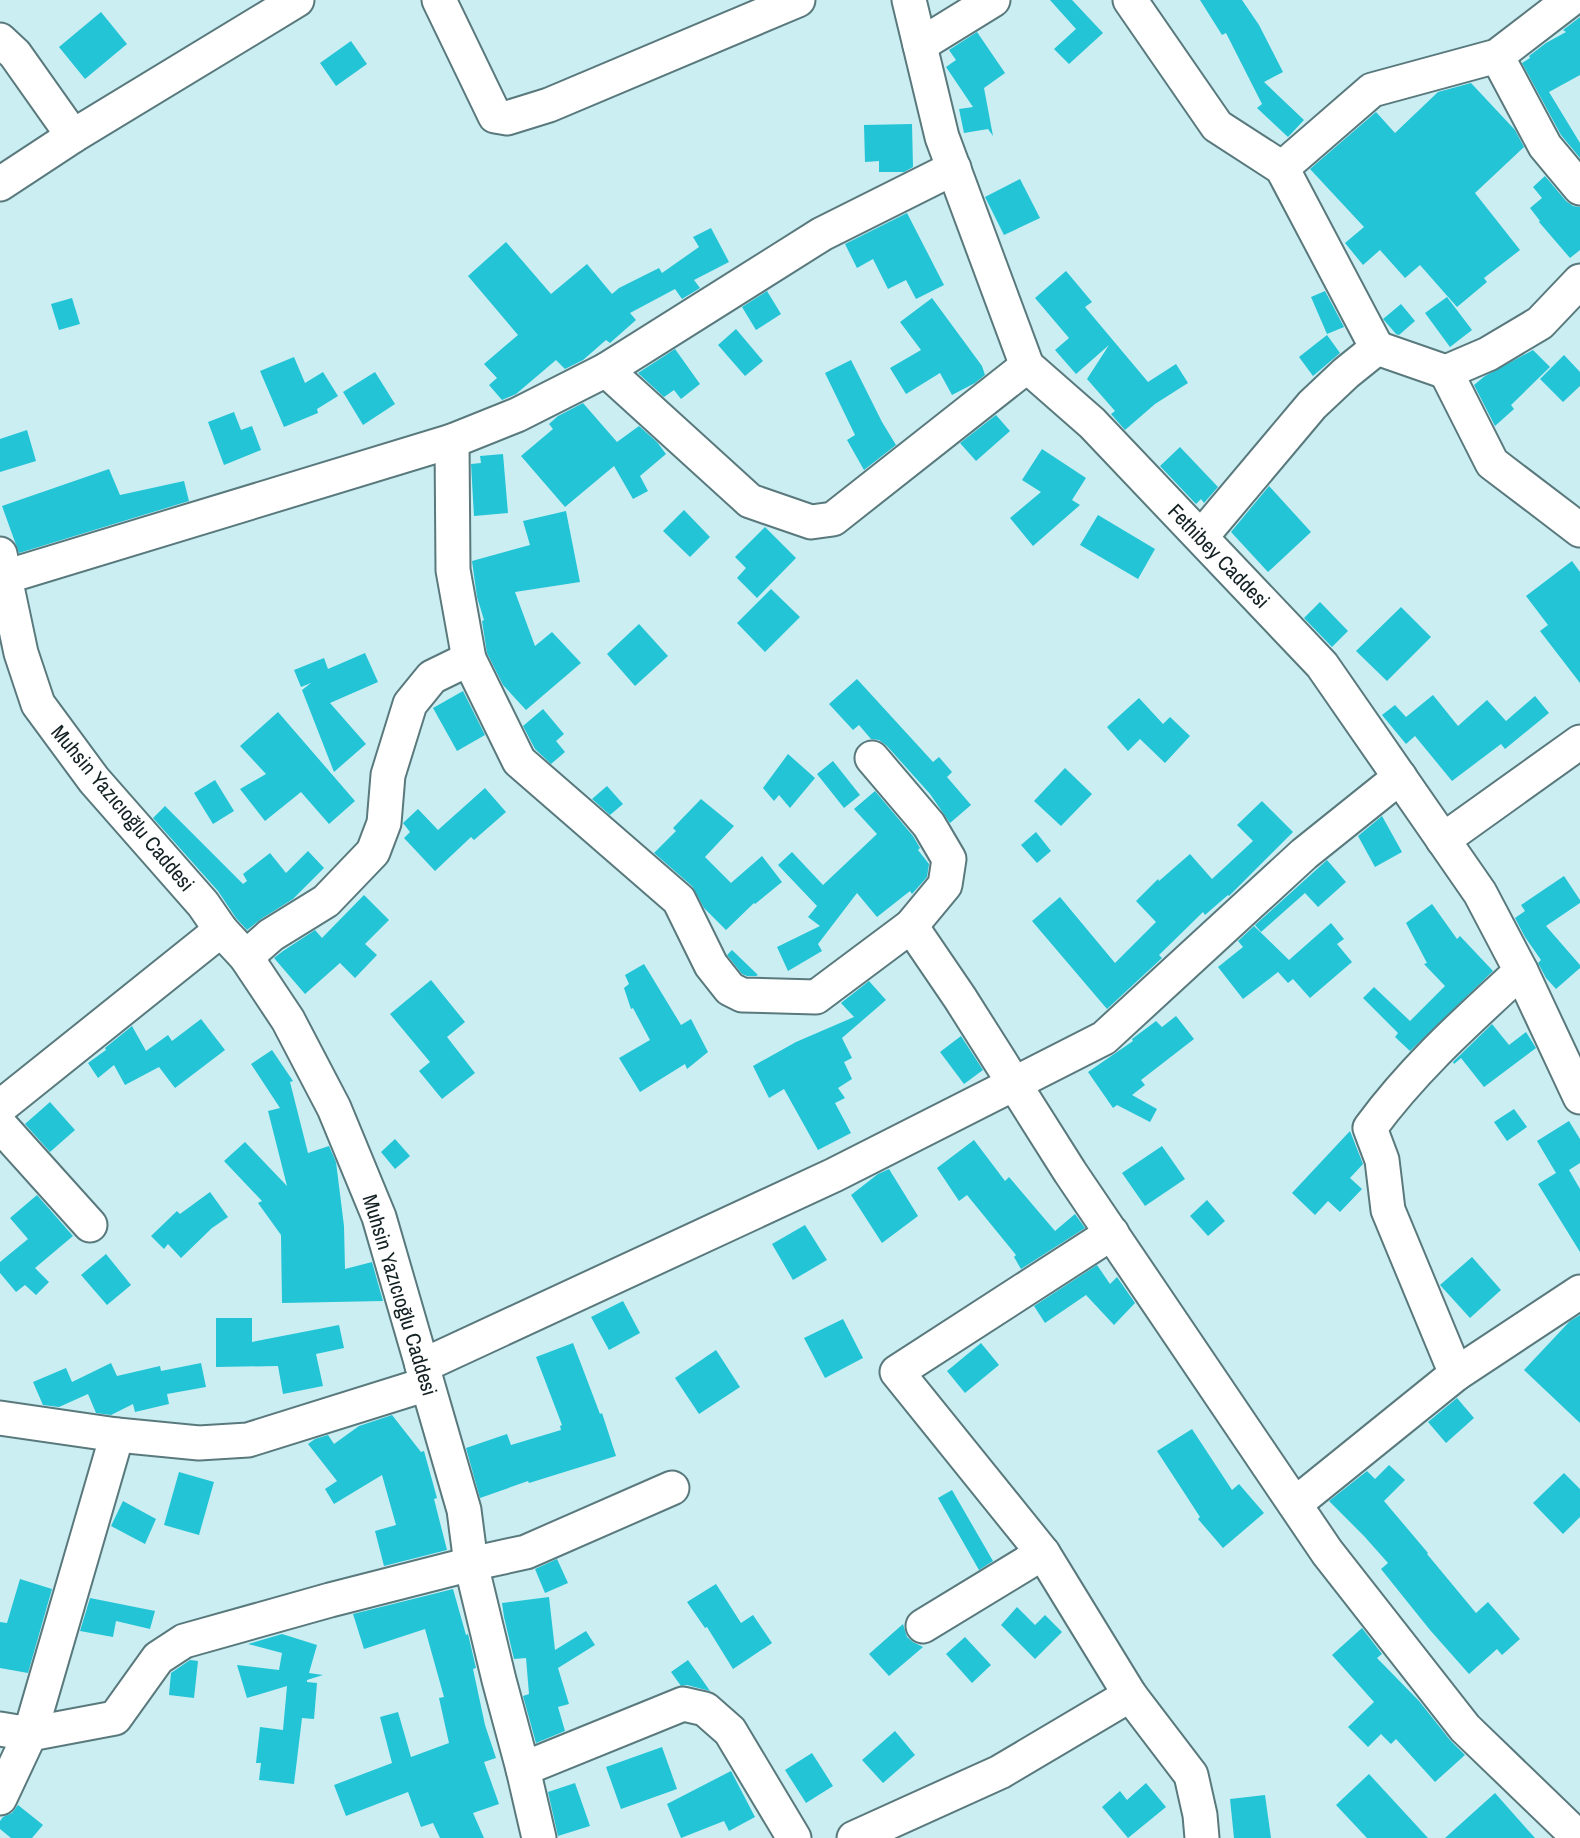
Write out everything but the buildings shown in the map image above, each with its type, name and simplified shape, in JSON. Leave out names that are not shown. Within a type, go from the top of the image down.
[{"type":"street","points":[[0,184],[73,135],[297,0]]},
{"type":"street","points":[[439,0],[495,116],[507,118],[549,105],[798,0]]},
{"type":"street","name":"Fethibey Caddesi","points":[[909,0],[942,138],[1027,366],[1092,423],[1322,665],[1480,893],[1579,1088]]},
{"type":"street","points":[[920,45],[993,0]]},
{"type":"street","points":[[1130,0],[1217,126],[1282,169],[1377,348],[1446,372],[1488,354],[1540,323],[1580,281]]},
{"type":"street","points":[[1282,169],[1372,90],[1497,56],[1570,0]]},
{"type":"street","points":[[0,40],[15,54],[73,135]]},
{"type":"street","points":[[1497,56],[1545,146],[1580,188]]},
{"type":"street","points":[[2,566],[452,441],[517,415],[606,370],[822,234],[954,168]]},
{"type":"street","points":[[1201,537],[1312,405],[1377,348]]},
{"type":"street","points":[[606,370],[750,501],[811,522],[833,519],[1027,366]]},
{"type":"street","points":[[1446,372],[1492,463],[1580,530]]},
{"type":"street","points":[[452,441],[453,570],[469,659],[519,761],[679,900],[711,965],[730,989],[742,995],[816,997],[911,926],[945,885],[949,859],[929,825],[872,758]]},
{"type":"street","name":"Muhsin Yazıcıoğlu Caddesi","points":[[2,566],[21,653],[38,704],[94,780],[246,957],[288,1020],[334,1108],[379,1217],[464,1510],[471,1564],[539,1838]]},
{"type":"street","points":[[246,957],[271,935],[326,901],[373,852],[384,822],[388,775],[410,704],[432,677],[469,659]]},
{"type":"street","points":[[1443,840],[1580,742]]},
{"type":"street","points":[[0,1418],[117,1435],[199,1443],[248,1440],[425,1375],[834,1175],[1104,1038],[1304,854],[1400,777]]},
{"type":"street","points":[[911,926],[961,998],[1070,1172],[1327,1552],[1465,1728],[1576,1835]]},
{"type":"street","points":[[0,1107],[221,930]]},
{"type":"street","points":[[1456,1374],[1388,1210],[1382,1160],[1370,1128],[1393,1097],[1431,1055],[1521,971]]},
{"type":"street","points":[[0,1125],[90,1225]]},
{"type":"street","points":[[1112,1233],[897,1372],[1043,1553],[1130,1695],[1191,1775],[1202,1838]]},
{"type":"street","points":[[1295,1504],[1456,1374],[1580,1292]]},
{"type":"street","points":[[0,1798],[15,1731],[117,1435]]},
{"type":"street","points":[[15,1731],[115,1718],[159,1658],[184,1641],[330,1600],[526,1552],[672,1488]]},
{"type":"street","points":[[923,1626],[1043,1553]]},
{"type":"street","points":[[854,1838],[1000,1772],[1130,1695]]},
{"type":"street","points":[[523,1769],[683,1704],[705,1709],[730,1731],[794,1838]]}]
